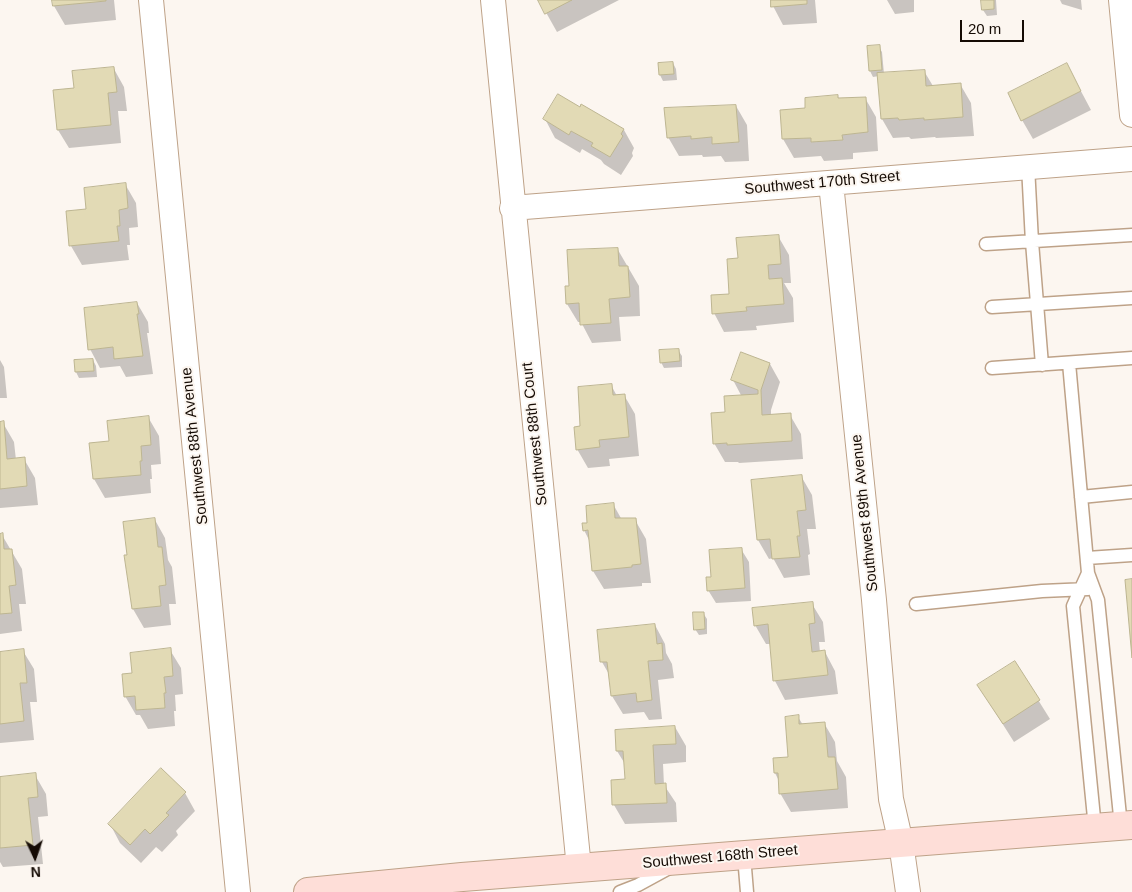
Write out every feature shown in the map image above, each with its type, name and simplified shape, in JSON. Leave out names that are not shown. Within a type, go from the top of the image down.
[{"type":"street","name":"Southwest 88th Avenue","points":[[151,0],[238,892]]},
{"type":"street","name":"Southwest 88th Court","points":[[493,0],[578,868]]},
{"type":"street","points":[[1121,0],[1132,115]]},
{"type":"street","name":"Southwest 170th Street","points":[[512,208],[1132,159]]},
{"type":"street","name":"Southwest 89th Avenue","points":[[831,183],[874,600],[891,799],[901,843],[908,892]]},
{"type":"street","name":"Southwest 168th Street","points":[[308,892],[578,868],[1116,826]]},
{"type":"lane","points":[[1028,166],[1042,364]]},
{"type":"lane","points":[[986,244],[1132,235]]},
{"type":"lane","points":[[992,307],[1132,298]]},
{"type":"lane","points":[[992,368],[1132,358]]},
{"type":"lane","points":[[1069,363],[1088,573],[1087,589],[1073,606],[1116,826]]},
{"type":"lane","points":[[1081,496],[1132,492]]},
{"type":"lane","points":[[1087,558],[1132,555]]},
{"type":"lane","points":[[916,604],[1042,591],[1087,589],[1098,600],[1116,826]]},
{"type":"lane","points":[[744,856],[746,892]]},
{"type":"lane","points":[[620,892],[636,889],[685,860]]},
{"type":"building","points":[[52,0],[106,0],[106,1],[53,6]]},
{"type":"building","points":[[538,0],[572,0],[545,14]]},
{"type":"building","points":[[771,0],[807,0],[807,4],[771,7]]},
{"type":"building","points":[[981,0],[994,0],[994,9],[982,10]]},
{"type":"building","points":[[880,45],[882,70],[869,71],[867,46]]},
{"type":"building","points":[[673,62],[674,74],[659,75],[658,63]]},
{"type":"building","points":[[1067,63],[1081,91],[1021,121],[1008,93]]},
{"type":"building","points":[[114,67],[117,92],[108,93],[111,125],[57,130],[53,90],[74,88],[72,71]]},
{"type":"building","points":[[925,70],[926,86],[961,83],[963,117],[924,120],[924,118],[881,119],[877,73]]},
{"type":"building","points":[[558,94],[580,107],[581,104],[624,129],[621,134],[623,136],[610,157],[591,146],[593,143],[571,131],[569,135],[543,119]]},
{"type":"building","points":[[838,95],[838,98],[866,97],[868,132],[842,135],[843,140],[811,142],[811,138],[782,139],[780,110],[805,108],[805,98]]},
{"type":"building","points":[[736,105],[739,142],[712,144],[712,137],[691,139],[691,136],[667,138],[664,108]]},
{"type":"building","points":[[126,183],[128,208],[119,210],[120,226],[117,226],[119,241],[69,246],[66,211],[86,209],[84,188]]},
{"type":"building","points":[[779,235],[781,264],[768,265],[769,279],[782,278],[784,304],[746,307],[747,311],[712,314],[711,295],[729,294],[727,259],[738,258],[736,238]]},
{"type":"building","points":[[618,248],[619,266],[628,266],[630,297],[609,299],[611,323],[580,325],[579,303],[566,304],[565,286],[569,286],[567,250]]},
{"type":"building","points":[[137,302],[143,356],[114,359],[113,347],[88,350],[84,308]]},
{"type":"building","points":[[679,349],[680,361],[660,363],[659,350]]},
{"type":"building","points":[[741,352],[770,363],[761,390],[762,415],[791,413],[792,441],[727,445],[727,443],[713,444],[711,413],[725,412],[724,396],[758,394],[758,390],[731,380]]},
{"type":"building","points":[[93,359],[94,371],[75,372],[74,360]]},
{"type":"building","points":[[612,384],[613,395],[625,394],[629,437],[599,440],[600,447],[576,450],[574,427],[580,426],[578,387]]},
{"type":"building","points":[[149,416],[151,445],[141,446],[141,475],[93,479],[89,443],[109,441],[107,421]]},
{"type":"building","points":[[4,421],[7,459],[25,457],[27,486],[0,489],[0,422]]},
{"type":"building","points":[[802,475],[806,510],[797,511],[800,536],[797,536],[800,557],[772,559],[770,539],[757,540],[751,480]]},
{"type":"building","points":[[614,503],[615,518],[636,518],[641,564],[632,565],[632,567],[592,571],[588,530],[583,531],[582,523],[587,523],[586,506]]},
{"type":"building","points":[[155,518],[158,547],[162,547],[166,585],[159,586],[161,606],[132,609],[124,555],[127,555],[123,522]]},
{"type":"building","points":[[3,533],[4,549],[12,549],[16,585],[9,586],[12,613],[0,614],[0,534]]},
{"type":"building","points":[[742,548],[745,588],[707,591],[706,577],[711,577],[709,550]]},
{"type":"building","points":[[1132,579],[1132,658],[1125,580]]},
{"type":"building","points":[[813,602],[815,623],[809,624],[812,652],[825,650],[828,675],[773,681],[768,624],[754,626],[752,608]]},
{"type":"building","points":[[693,612],[704,612],[705,629],[694,630]]},
{"type":"building","points":[[655,624],[657,644],[662,643],[663,660],[648,661],[652,700],[637,702],[636,693],[611,696],[607,662],[600,662],[597,630]]},
{"type":"building","points":[[171,648],[173,676],[164,677],[165,708],[136,710],[135,696],[124,697],[122,674],[132,673],[130,653]]},
{"type":"building","points":[[24,649],[27,683],[20,683],[24,721],[0,724],[0,652]]},
{"type":"building","points":[[1015,661],[1040,700],[1003,724],[977,685]]},
{"type":"building","points":[[799,715],[799,724],[825,722],[828,757],[835,757],[838,789],[779,794],[778,773],[774,773],[773,758],[788,757],[785,717]]},
{"type":"building","points":[[675,726],[676,744],[653,745],[655,784],[666,783],[667,803],[612,805],[611,780],[625,779],[623,751],[616,751],[615,730]]},
{"type":"building","points":[[161,768],[186,792],[166,813],[169,815],[150,834],[145,829],[130,845],[108,824]]},
{"type":"building","points":[[36,773],[38,797],[28,798],[33,845],[0,848],[0,777]]}]
